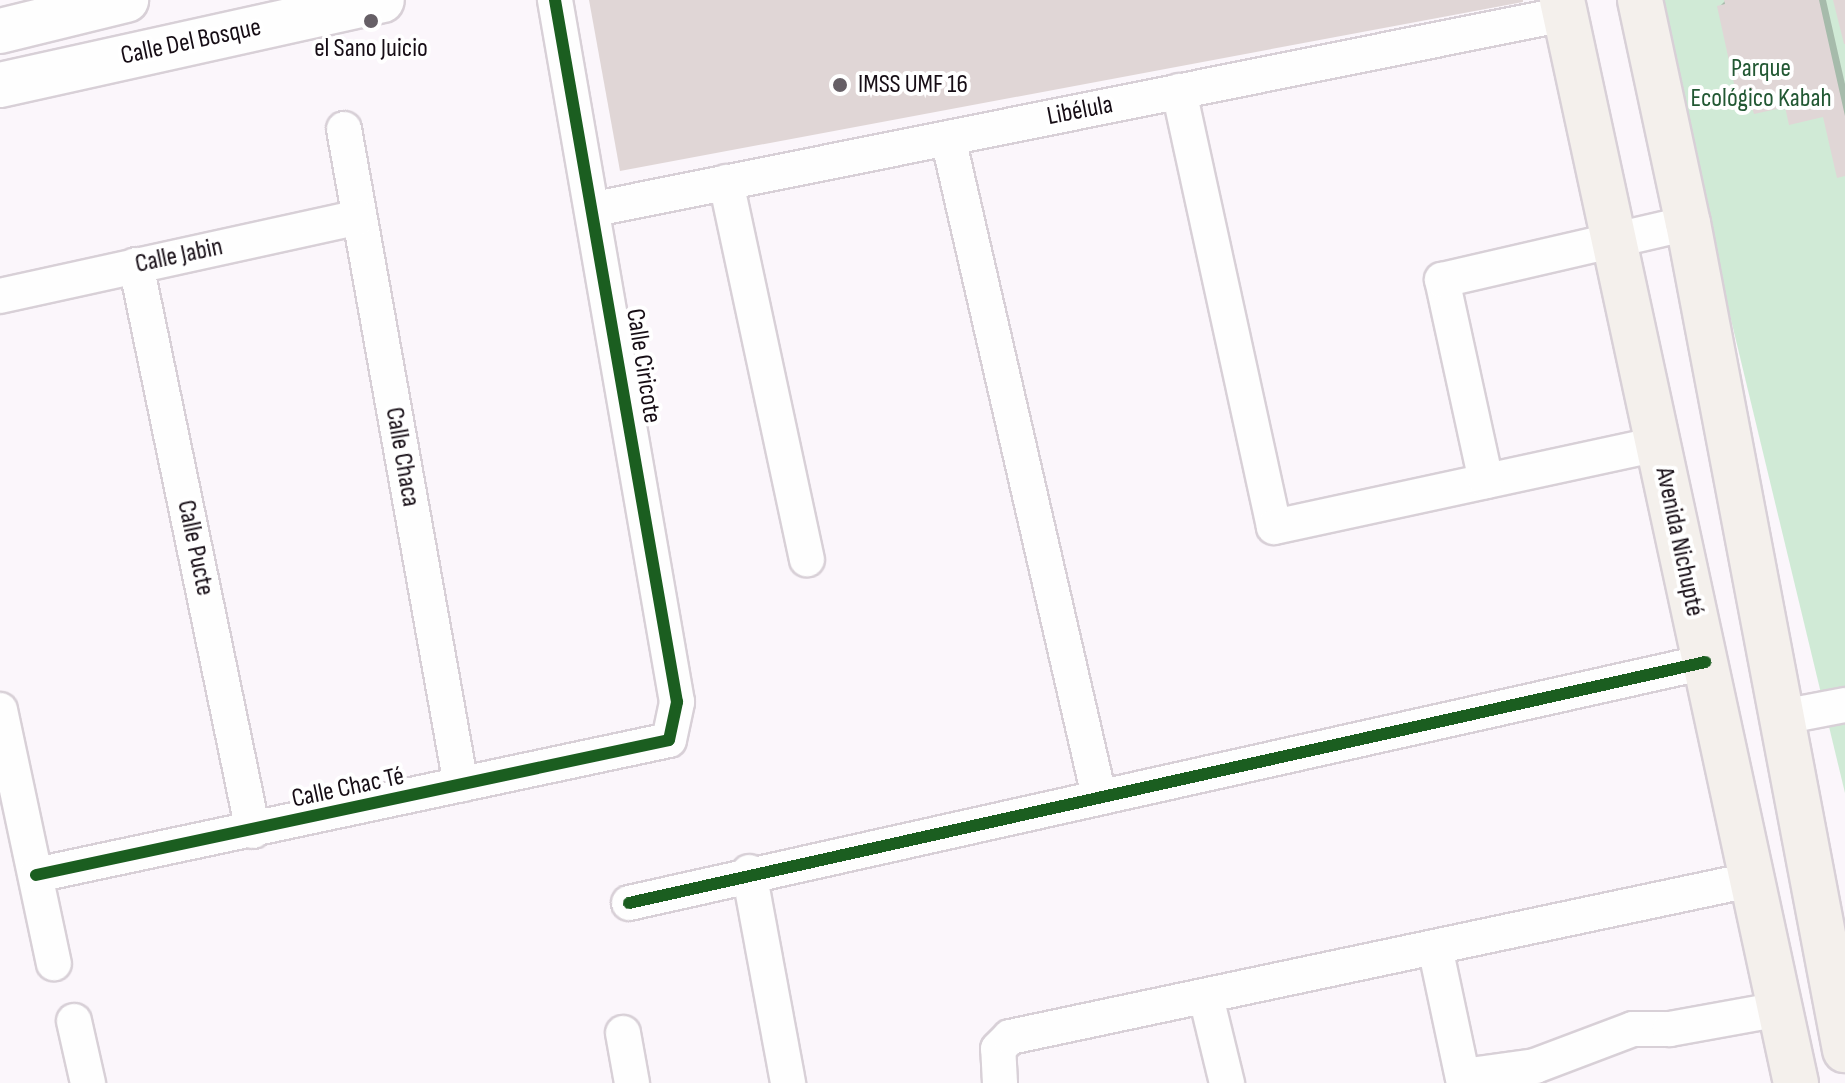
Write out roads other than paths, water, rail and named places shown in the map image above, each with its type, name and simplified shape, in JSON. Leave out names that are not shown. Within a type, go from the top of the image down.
[{"type":"main road","points":[[1640,0],[1688,223],[1845,1050]]},
{"type":"main road","name":"Avenida Nichupté","points":[[1564,7],[1796,1083]]},
{"type":"street","name":"Calle Del Bosque","points":[[0,31],[126,0]]},
{"type":"street","name":"Calle Del Bosque","points":[[0,85],[382,0]]},
{"type":"street","name":"Calle Ciricote","points":[[555,0],[595,209],[677,702],[669,740]]},
{"type":"street","name":"Libélula","points":[[595,209],[1179,91],[1564,7]]},
{"type":"street","points":[[1179,91],[1274,527],[1658,444]]},
{"type":"street","name":"Calle Chaca","points":[[344,129],[461,785]]},
{"type":"street","points":[[948,138],[1099,796]]},
{"type":"street","points":[[726,182],[807,559]]},
{"type":"street","name":"Calle Jabin","points":[[0,296],[358,217]]},
{"type":"street","points":[[1486,481],[1442,280],[1688,223]]},
{"type":"street","name":"Calle Pucte","points":[[136,265],[253,831]]},
{"type":"street","points":[[629,903],[749,872],[1705,662]]},
{"type":"street","points":[[1782,717],[1845,705]]},
{"type":"street","points":[[0,710],[54,963]]},
{"type":"street","name":"Calle Chac Té","points":[[36,875],[669,740]]},
{"type":"street","points":[[749,872],[788,1083]]},
{"type":"street","points":[[1000,1083],[998,1049],[1010,1037],[1750,880]]},
{"type":"street","points":[[1435,947],[1464,1080],[1535,1066],[1633,1029],[1670,1029],[1780,1009]]},
{"type":"street","points":[[1206,997],[1227,1083]]},
{"type":"street","points":[[74,1021],[88,1083]]},
{"type":"street","points":[[623,1033],[632,1083]]},
{"type":"place","name":"el Sano Juicio","points":[[371,21]]},
{"type":"place","name":"IMSS UMF 16","points":[[840,85]]},
{"type":"park label","name":"Parque Ecológico Kabah","points":[[1761,84]]}]
